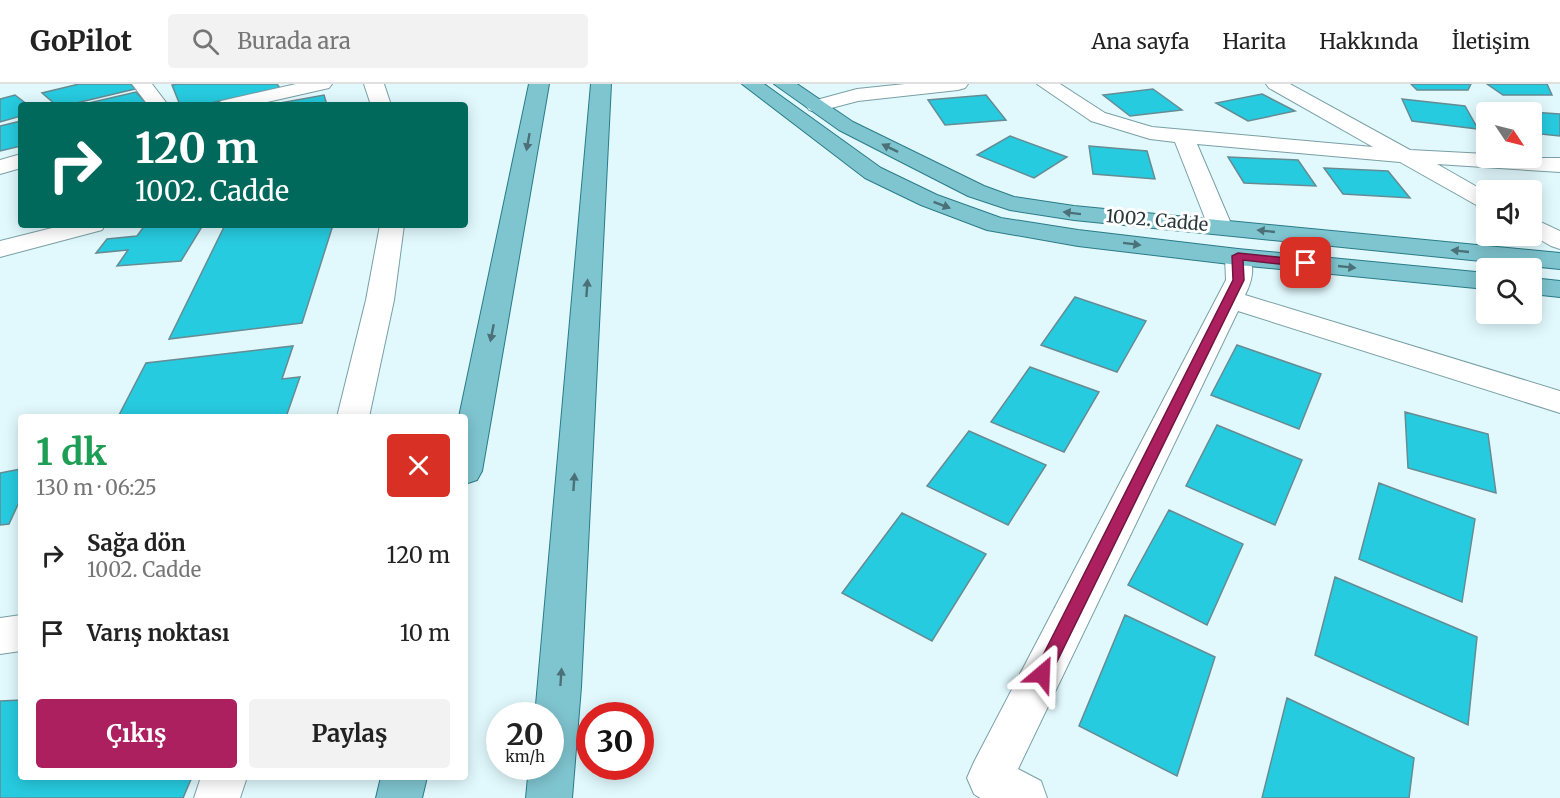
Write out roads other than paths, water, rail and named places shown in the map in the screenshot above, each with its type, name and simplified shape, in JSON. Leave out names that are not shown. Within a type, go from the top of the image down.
[{"type":"main road","points":[[468,455],[539,84]]},
{"type":"main road","points":[[549,798],[561,675],[601,84]]},
{"type":"main road","name":"1002. Cadde","points":[[752,84],[873,173],[929,200],[996,225],[1078,238],[1229,241],[1560,261]]},
{"type":"main road","name":"1002. Cadde","points":[[784,84],[846,126],[976,190],[1010,203],[1229,241],[1476,279]]},
{"type":"main road","points":[[790,112],[816,106]]},
{"type":"main road","points":[[1542,287],[1560,289]]},
{"type":"main road","points":[[399,798],[403,780]]},
{"type":"street","points":[[142,84],[156,102]]},
{"type":"street","points":[[241,102],[322,84]]},
{"type":"street","points":[[374,84],[380,102]]},
{"type":"street","points":[[816,106],[850,89],[958,84]]},
{"type":"street","points":[[1047,84],[1098,117],[1150,133],[1405,156],[1560,165]]},
{"type":"street","points":[[1276,84],[1476,195]]},
{"type":"street","points":[[1024,798],[990,778],[1239,280],[1229,241],[1184,136]]},
{"type":"street","points":[[0,166],[18,162]]},
{"type":"street","points":[[1542,218],[1560,220]]},
{"type":"street","points":[[2,248],[81,228]]},
{"type":"street","points":[[354,414],[380,300],[392,228]]},
{"type":"street","points":[[1542,231],[1560,241]]},
{"type":"street","points":[[1229,298],[1560,402]]},
{"type":"street","points":[[0,636],[18,633]]},
{"type":"street","points":[[217,798],[223,780]]}]
